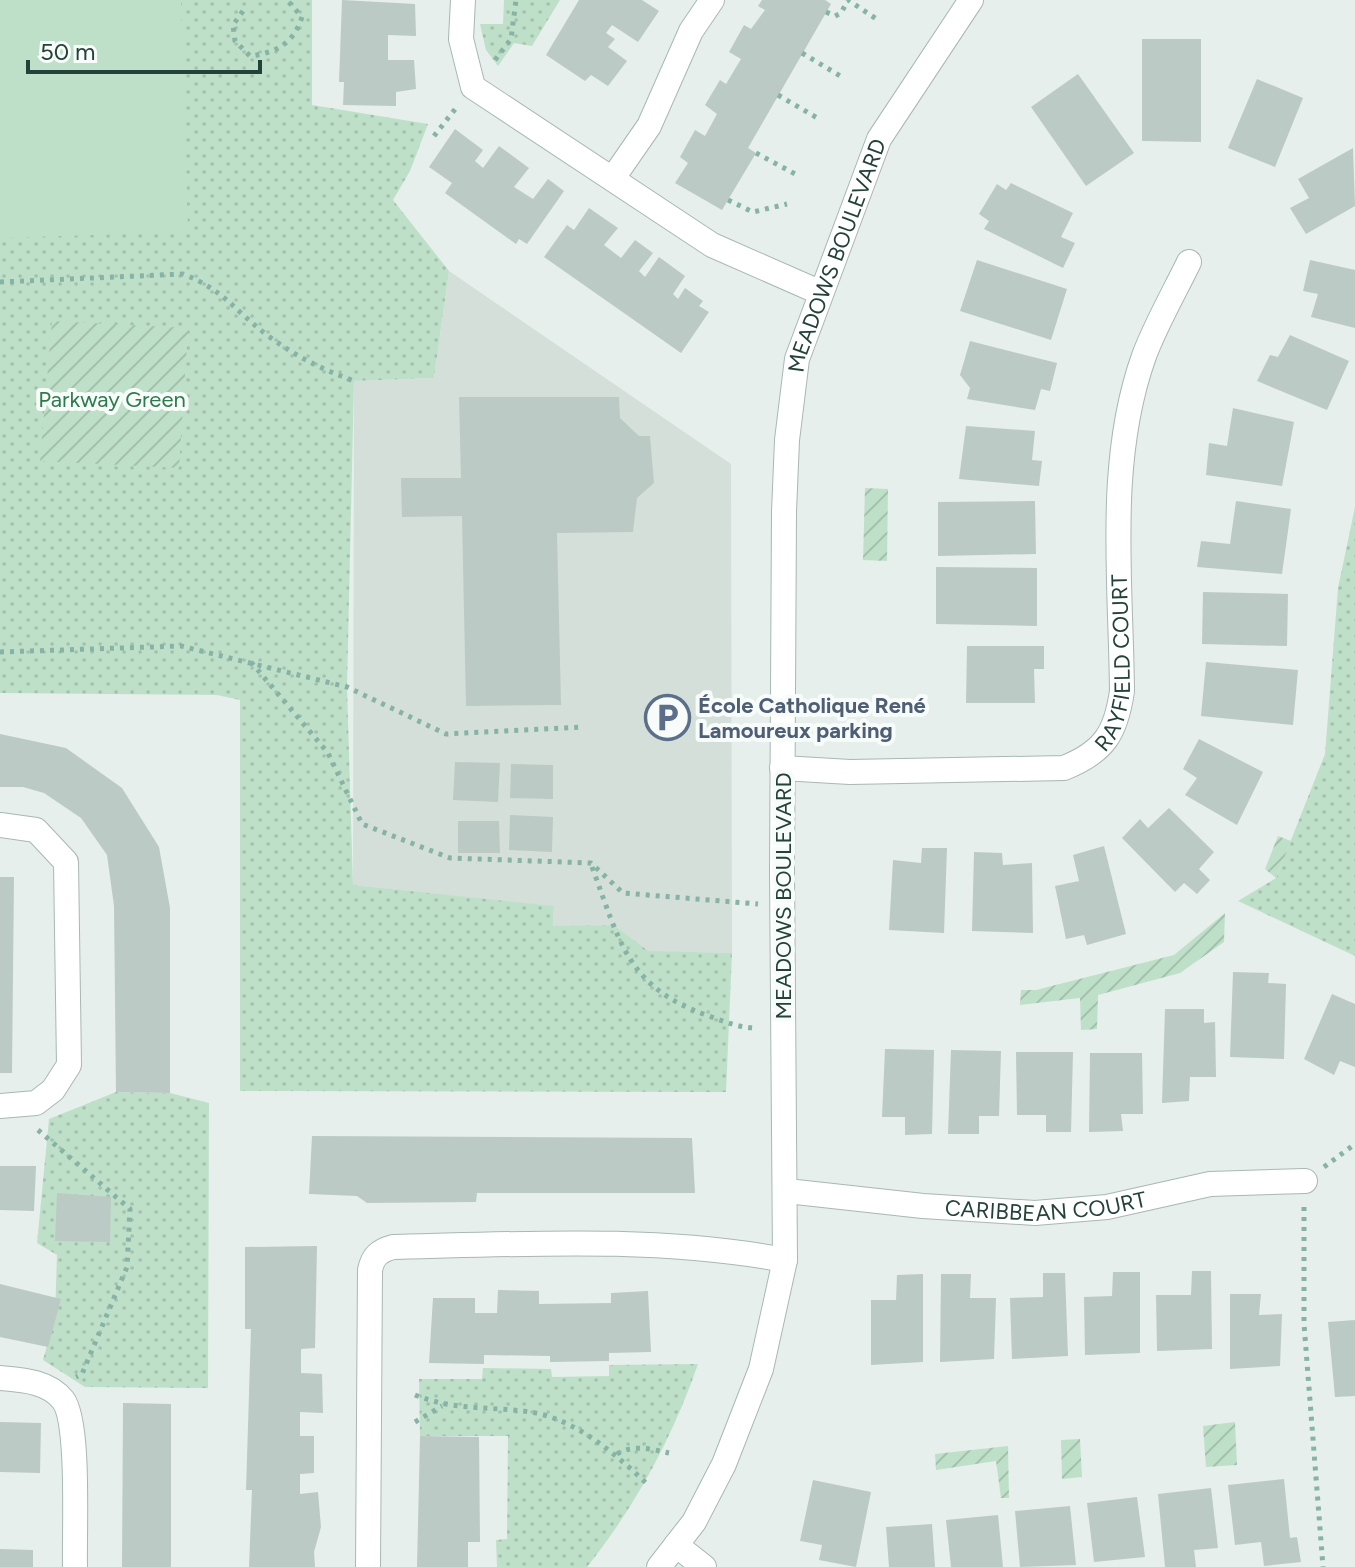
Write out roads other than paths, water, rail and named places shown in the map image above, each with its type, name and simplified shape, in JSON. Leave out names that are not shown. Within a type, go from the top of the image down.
[{"type":"street","points":[[463,0],[461,39],[473,87],[712,245],[819,292]]},
{"type":"street","points":[[613,178],[649,126],[691,31],[712,0]]},
{"type":"street","name":"MEADOWS BOULEVARD","points":[[659,1567],[694,1522],[724,1464],[761,1369],[785,1260],[787,1191],[782,768],[787,440],[797,359],[819,292],[879,139],[971,0]]},
{"type":"street","name":"RAYFIELD COURT","points":[[782,768],[850,772],[1064,768],[1099,749],[1118,720],[1122,691],[1118,515],[1125,435],[1144,356],[1189,262]]},
{"type":"street","points":[[0,825],[36,830],[66,862],[69,1065],[53,1090],[36,1103],[7,1106]]},
{"type":"street","name":"CARIBBEAN COURT","points":[[787,1191],[923,1206],[1035,1213],[1107,1207],[1210,1184],[1305,1181]]},
{"type":"street","points":[[368,1567],[370,1270],[373,1259],[381,1251],[393,1247],[580,1243],[703,1246],[785,1260]]},
{"type":"street","points":[[0,1378],[32,1381],[50,1390],[63,1401],[72,1423],[75,1567]]},
{"type":"street","points":[[676,1545],[704,1567]]},
{"type":"place","name":"École Catholique René Lamoureux parking","points":[[667,718]]},
{"type":"park label","name":"Parkway Green","points":[[112,399]]}]
